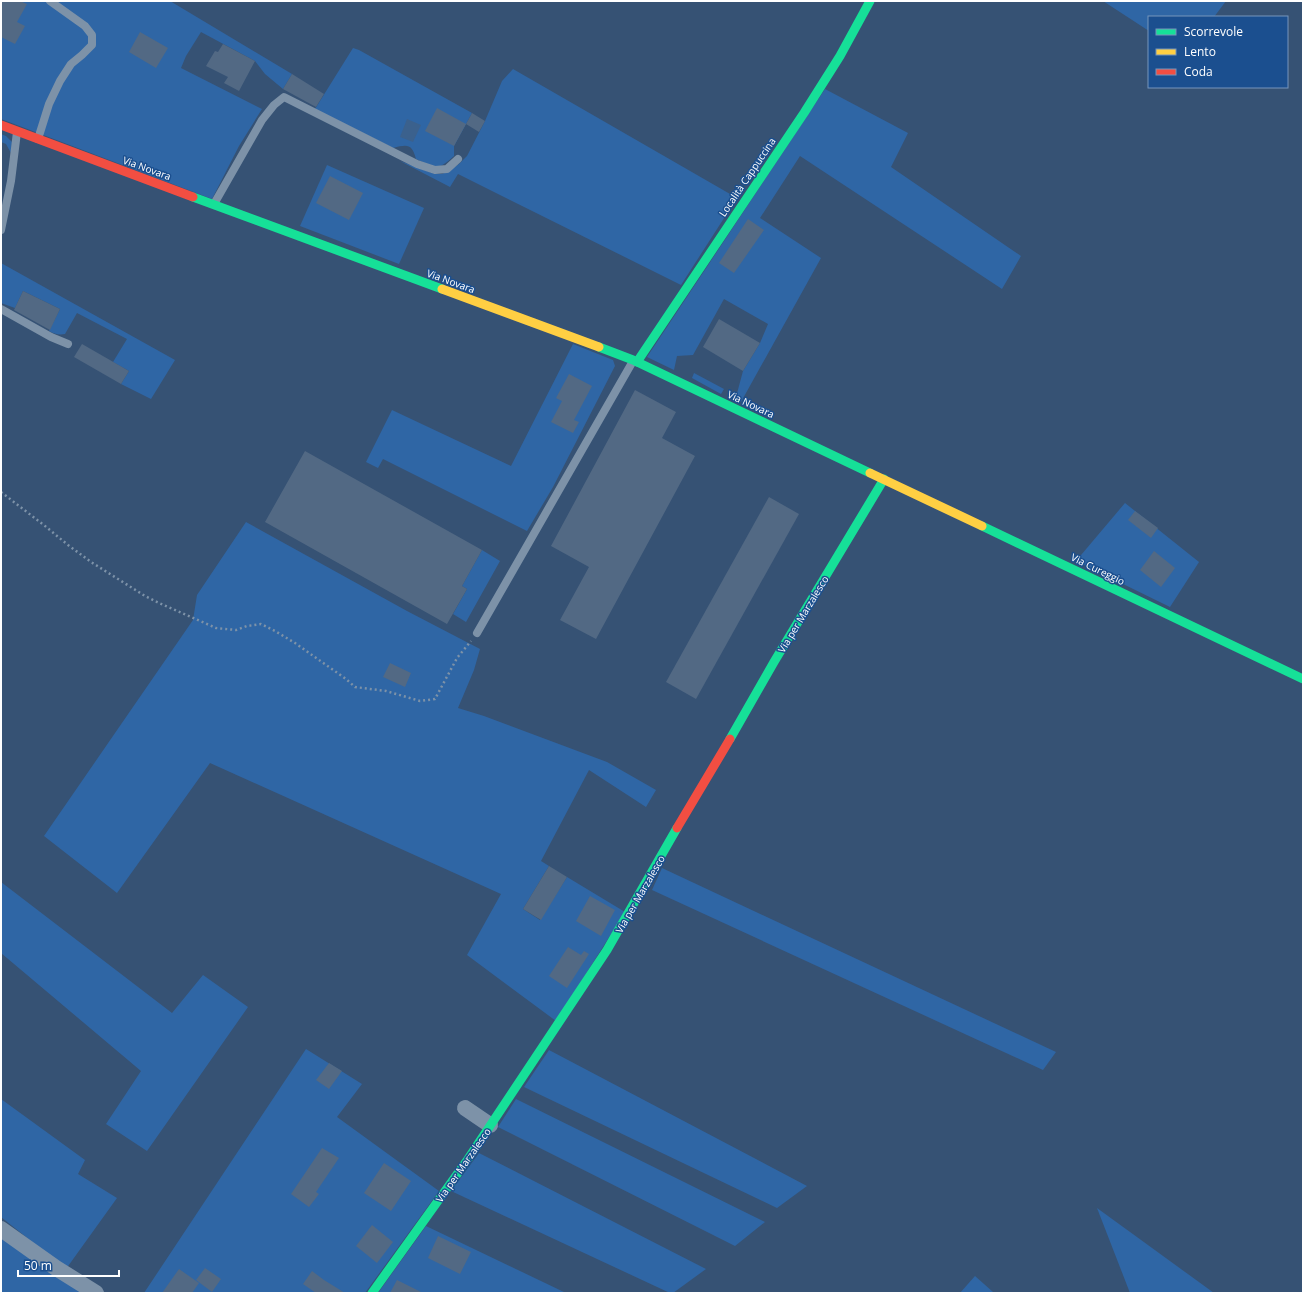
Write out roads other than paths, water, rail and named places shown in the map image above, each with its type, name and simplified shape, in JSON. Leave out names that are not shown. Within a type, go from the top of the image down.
[{"type":"main road","name":"Località Cappuccina","points":[[635,361],[804,113],[840,56],[870,1]]},
{"type":"main road","name":"Via Novara","points":[[1,125],[635,361],[884,479]]},
{"type":"main road","name":"Via Cureggio","points":[[884,479],[1303,679]]},
{"type":"main road","name":"Via per Marzalesco","points":[[372,1293],[490,1126],[607,950],[774,662],[884,479]]},
{"type":"street","points":[[465,1108],[490,1126]]},
{"type":"street","points":[[1,1229],[56,1268],[96,1293]]},
{"type":"lane","points":[[37,139],[49,104],[60,81],[71,64],[92,45],[92,35],[85,26],[50,1]]},
{"type":"lane","points":[[214,205],[262,120],[274,105],[284,97],[417,164],[435,170],[447,169],[458,159]]},
{"type":"lane","points":[[1,230],[11,181],[17,132]]},
{"type":"lane","points":[[1,309],[51,337],[68,344]]},
{"type":"lane","points":[[477,633],[635,361]]}]
